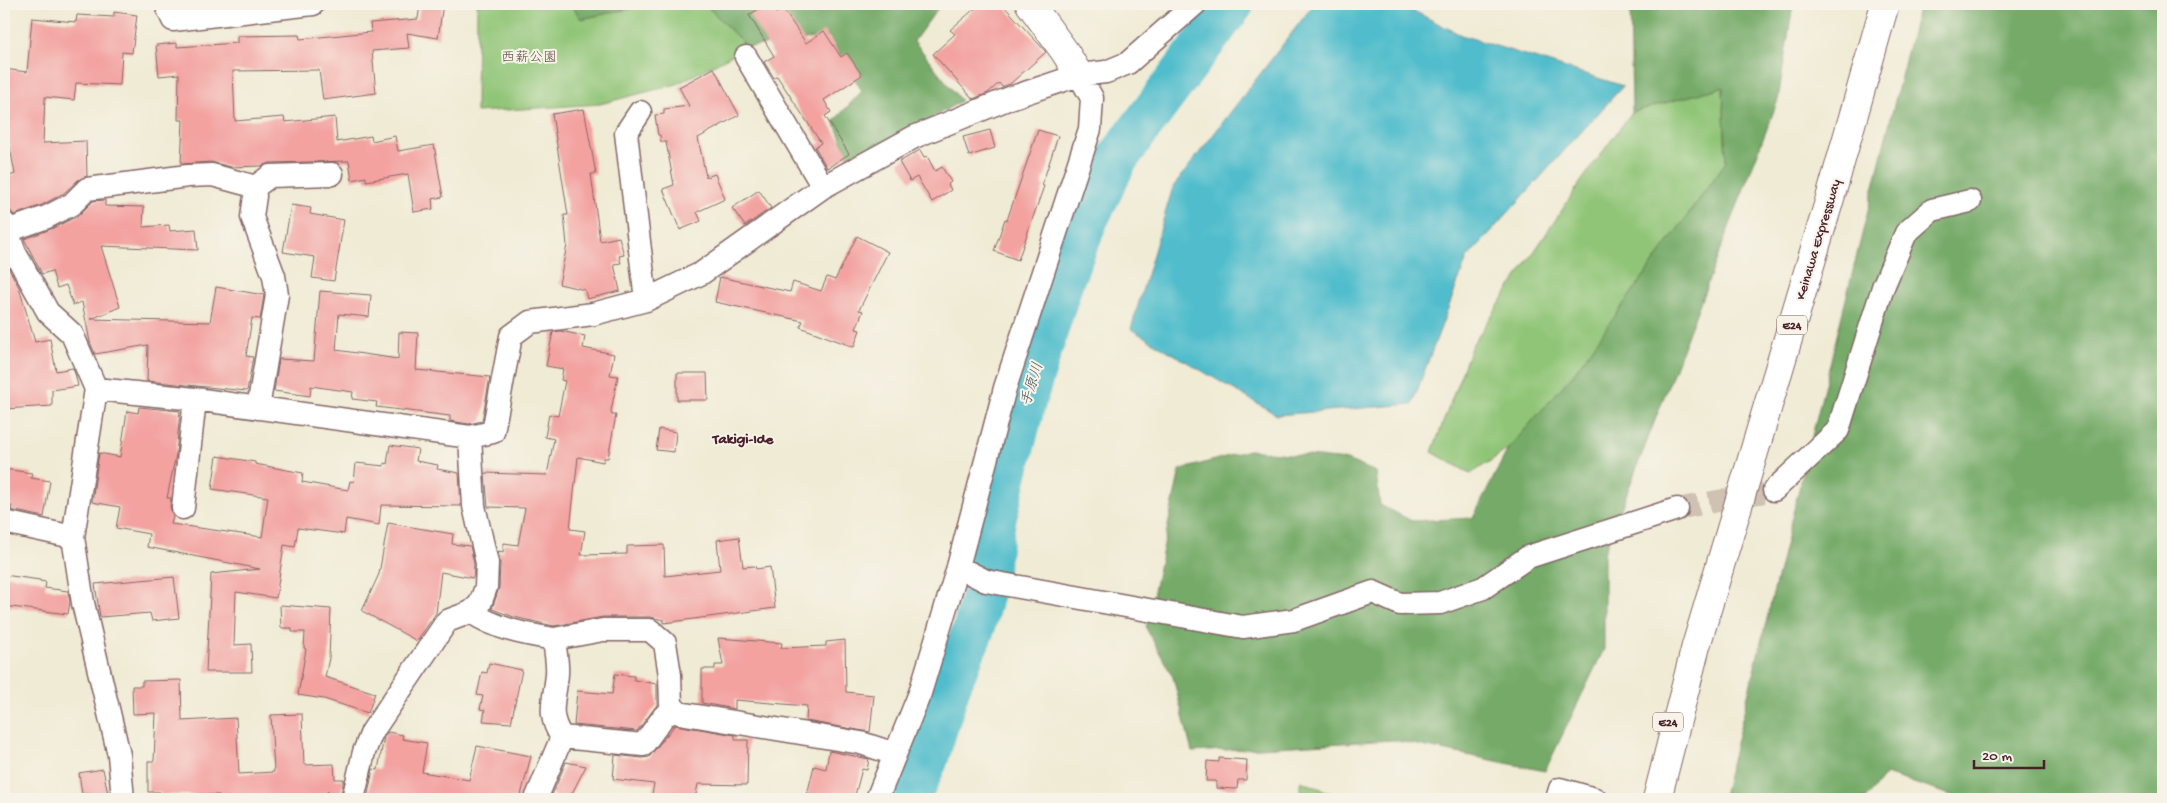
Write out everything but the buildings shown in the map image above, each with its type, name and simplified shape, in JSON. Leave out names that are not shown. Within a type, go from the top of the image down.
[{"type":"main road","points":[[1030,4],[1065,52],[1079,75]]},
{"type":"main road","name":"Keinawa Expressway","points":[[1657,799],[1696,646],[1828,204],[1884,4]]},
{"type":"main road","name":"Keinawa Expressway","points":[[1643,799],[1656,754],[1696,646]]},
{"type":"street","points":[[166,4],[173,20],[313,4]]},
{"type":"street","points":[[96,390],[195,399],[470,437],[493,432],[511,336],[530,322],[593,314],[646,300],[702,273],[823,187],[914,138],[1010,98],[1079,75],[1106,72],[1128,63],[1195,4]]},
{"type":"street","points":[[746,57],[823,187]]},
{"type":"street","points":[[877,799],[920,693],[958,567],[1005,388],[1090,129],[1092,98],[1079,75]]},
{"type":"street","points":[[640,112],[626,133],[646,300]]},
{"type":"street","points":[[254,188],[270,176],[332,174]]},
{"type":"street","points":[[123,799],[119,754],[83,603],[73,537],[96,390],[72,334],[48,312],[9,253],[5,227],[48,217],[72,204],[87,189],[188,176],[212,175],[254,188]]},
{"type":"street","points":[[254,188],[255,196],[252,217],[274,276],[277,295],[258,408]]},
{"type":"street","points":[[1774,490],[1838,430],[1883,287],[1906,233],[1932,210],[1970,201]]},
{"type":"street","points":[[183,508],[195,399]]},
{"type":"street","points":[[353,799],[364,752],[372,732],[447,621],[471,612],[480,604],[486,587],[487,563],[474,506],[470,437]]},
{"type":"street","points":[[958,567],[986,581],[1243,627],[1294,620],[1373,592],[1400,604],[1440,603],[1483,588],[1528,557],[1677,509]]},
{"type":"street","points":[[4,522],[73,537]]},
{"type":"street","points":[[471,612],[484,620],[515,632],[554,639],[603,630],[650,630],[665,642],[670,675],[671,705],[679,713],[861,743],[895,754]]},
{"type":"street","points":[[554,639],[558,672],[552,718],[562,737]]},
{"type":"street","points":[[562,737],[644,745],[664,716],[676,710]]},
{"type":"street","points":[[536,799],[562,737]]},
{"type":"street","points":[[1557,799],[1560,789],[1595,799]]},
{"type":"green space","name":"西薪公園","points":[[477,4],[571,4],[581,19],[651,4],[705,4],[747,47],[677,84],[600,104],[476,112]]},
{"type":"green space","points":[[571,4],[651,4],[581,19]]},
{"type":"green space","points":[[705,4],[941,4],[914,41],[961,101],[904,134],[849,159],[834,121],[862,91],[829,36],[747,47]]},
{"type":"green space","points":[[1630,4],[1793,4],[1778,100],[1604,553],[1604,649],[1545,771],[1393,740],[1192,752],[1173,677],[1146,628],[1180,470],[1249,450],[1347,460],[1376,472],[1380,505],[1412,521],[1473,518],[1508,449],[1574,373],[1726,162],[1723,87],[1632,112]]},
{"type":"green space","points":[[1919,4],[2163,4],[2163,799],[1963,799],[1886,774],[1865,799],[1739,799],[1723,796]]},
{"type":"green space","points":[[1723,87],[1726,162],[1574,374],[1508,449],[1471,474],[1432,452],[1472,345],[1582,180],[1632,112]]},
{"type":"green space","points":[[1301,781],[1346,799],[1301,799]]},
{"type":"water","points":[[1314,4],[1400,4],[1461,35],[1623,86],[1467,258],[1412,404],[1277,415],[1131,329],[1173,187]]},
{"type":"waterway","name":"手原川","points":[[909,799],[927,760],[950,685],[973,631],[986,580],[995,520],[1025,402],[1063,280],[1088,218],[1117,159],[1233,4]]},
{"type":"tunnel","points":[[1677,509],[1774,490]]},
{"type":"district","name":"Takigi-Ide","points":[[743,438]]}]
